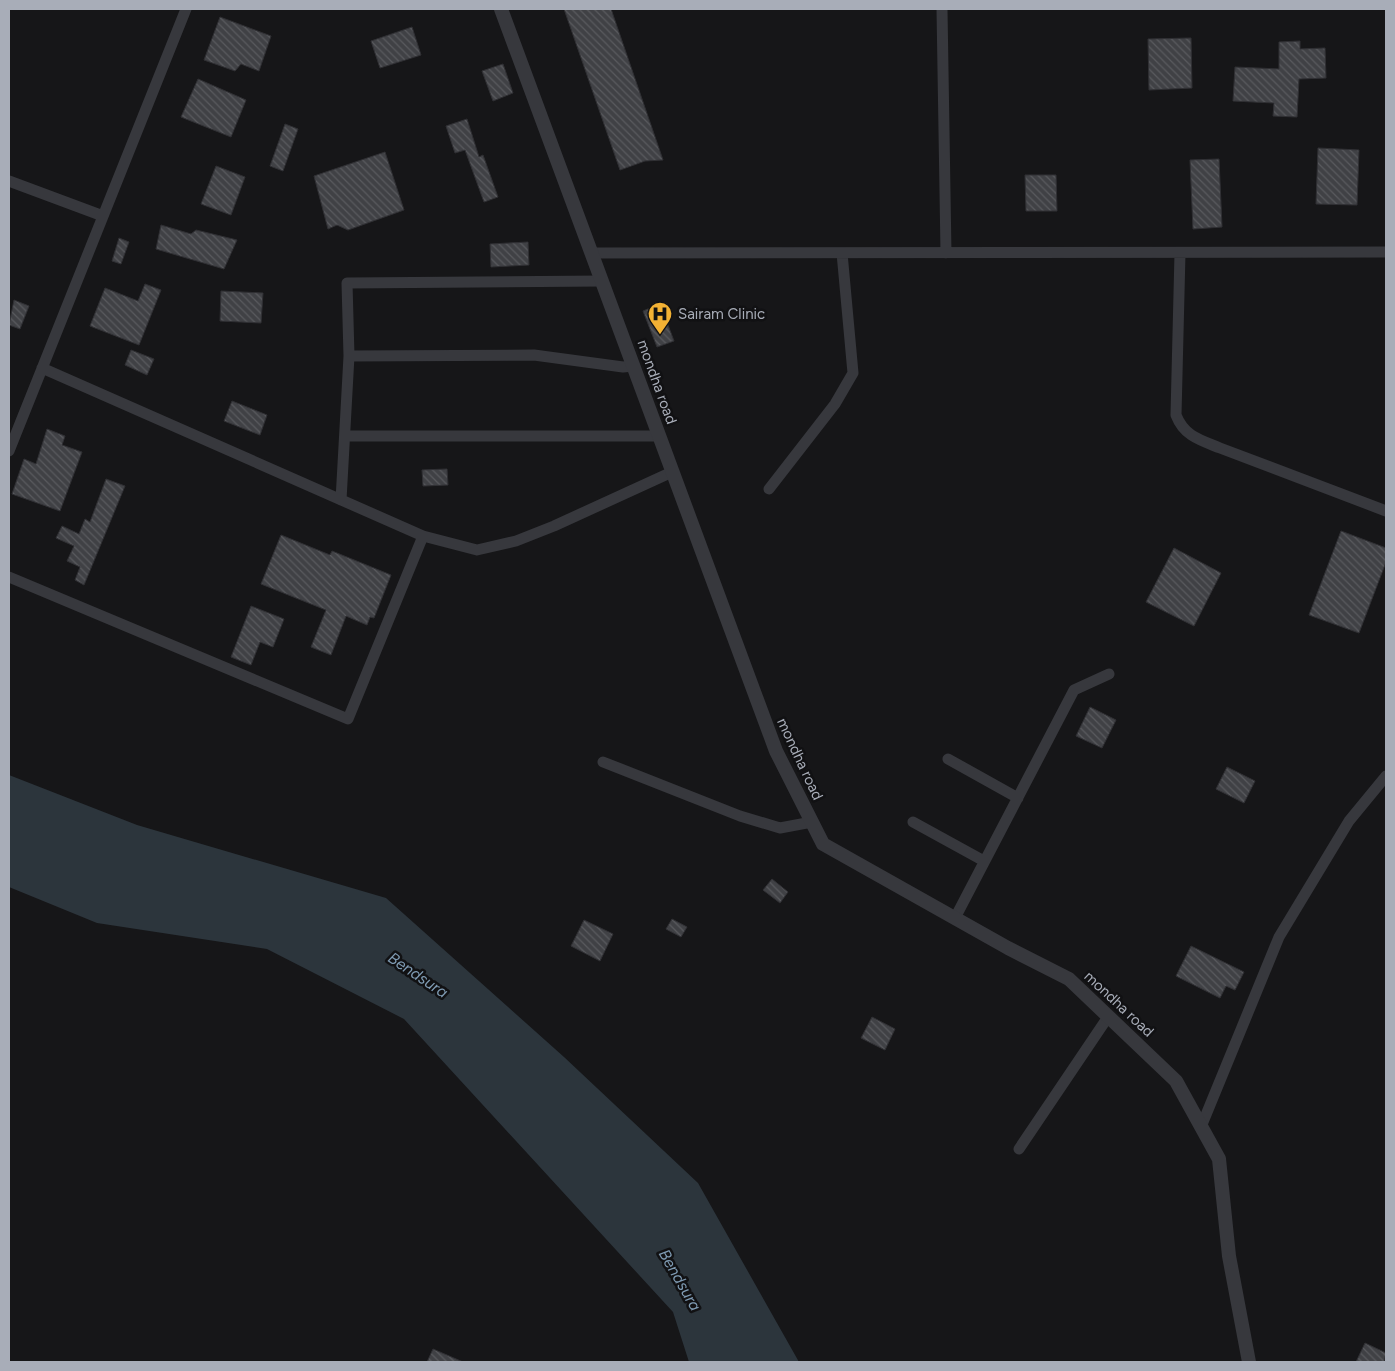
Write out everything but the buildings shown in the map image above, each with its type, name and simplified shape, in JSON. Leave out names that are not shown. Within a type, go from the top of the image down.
[{"type":"street","points":[[9,451],[186,9]]},
{"type":"street","name":"mondha road","points":[[501,9],[776,751],[823,844],[954,918],[1069,979],[1176,1081],[1219,1159],[1229,1256],[1249,1362]]},
{"type":"street","points":[[942,9],[946,253]]},
{"type":"street","points":[[9,181],[103,216]]},
{"type":"street","points":[[592,253],[1386,252]]},
{"type":"street","points":[[769,489],[835,404],[853,372],[842,253]]},
{"type":"street","points":[[1180,253],[1176,415],[1181,428],[1220,448],[1386,510]]},
{"type":"street","points":[[341,500],[349,356],[347,283],[602,281]]},
{"type":"street","points":[[349,356],[534,356],[623,367],[633,366]]},
{"type":"street","points":[[42,368],[423,536],[477,550],[516,541],[554,526],[672,472]]},
{"type":"street","points":[[346,436],[659,436]]},
{"type":"street","points":[[9,577],[348,719],[423,536]]},
{"type":"street","points":[[954,918],[1074,690],[1108,674]]},
{"type":"street","points":[[948,759],[1018,798]]},
{"type":"street","points":[[603,762],[740,816],[780,828],[812,822]]},
{"type":"street","points":[[1201,1126],[1279,937],[1349,822],[1386,776]]},
{"type":"street","points":[[913,822],[984,861]]},
{"type":"street","points":[[1018,1149],[1108,1016]]},
{"type":"water","name":"Bendsura","points":[[9,775],[137,825],[386,898],[564,1057],[698,1183],[799,1362],[689,1362],[673,1312],[404,1019],[267,949],[97,923],[9,887]]},
{"type":"place","name":"Sairam Clinic","points":[[660,335]]}]
